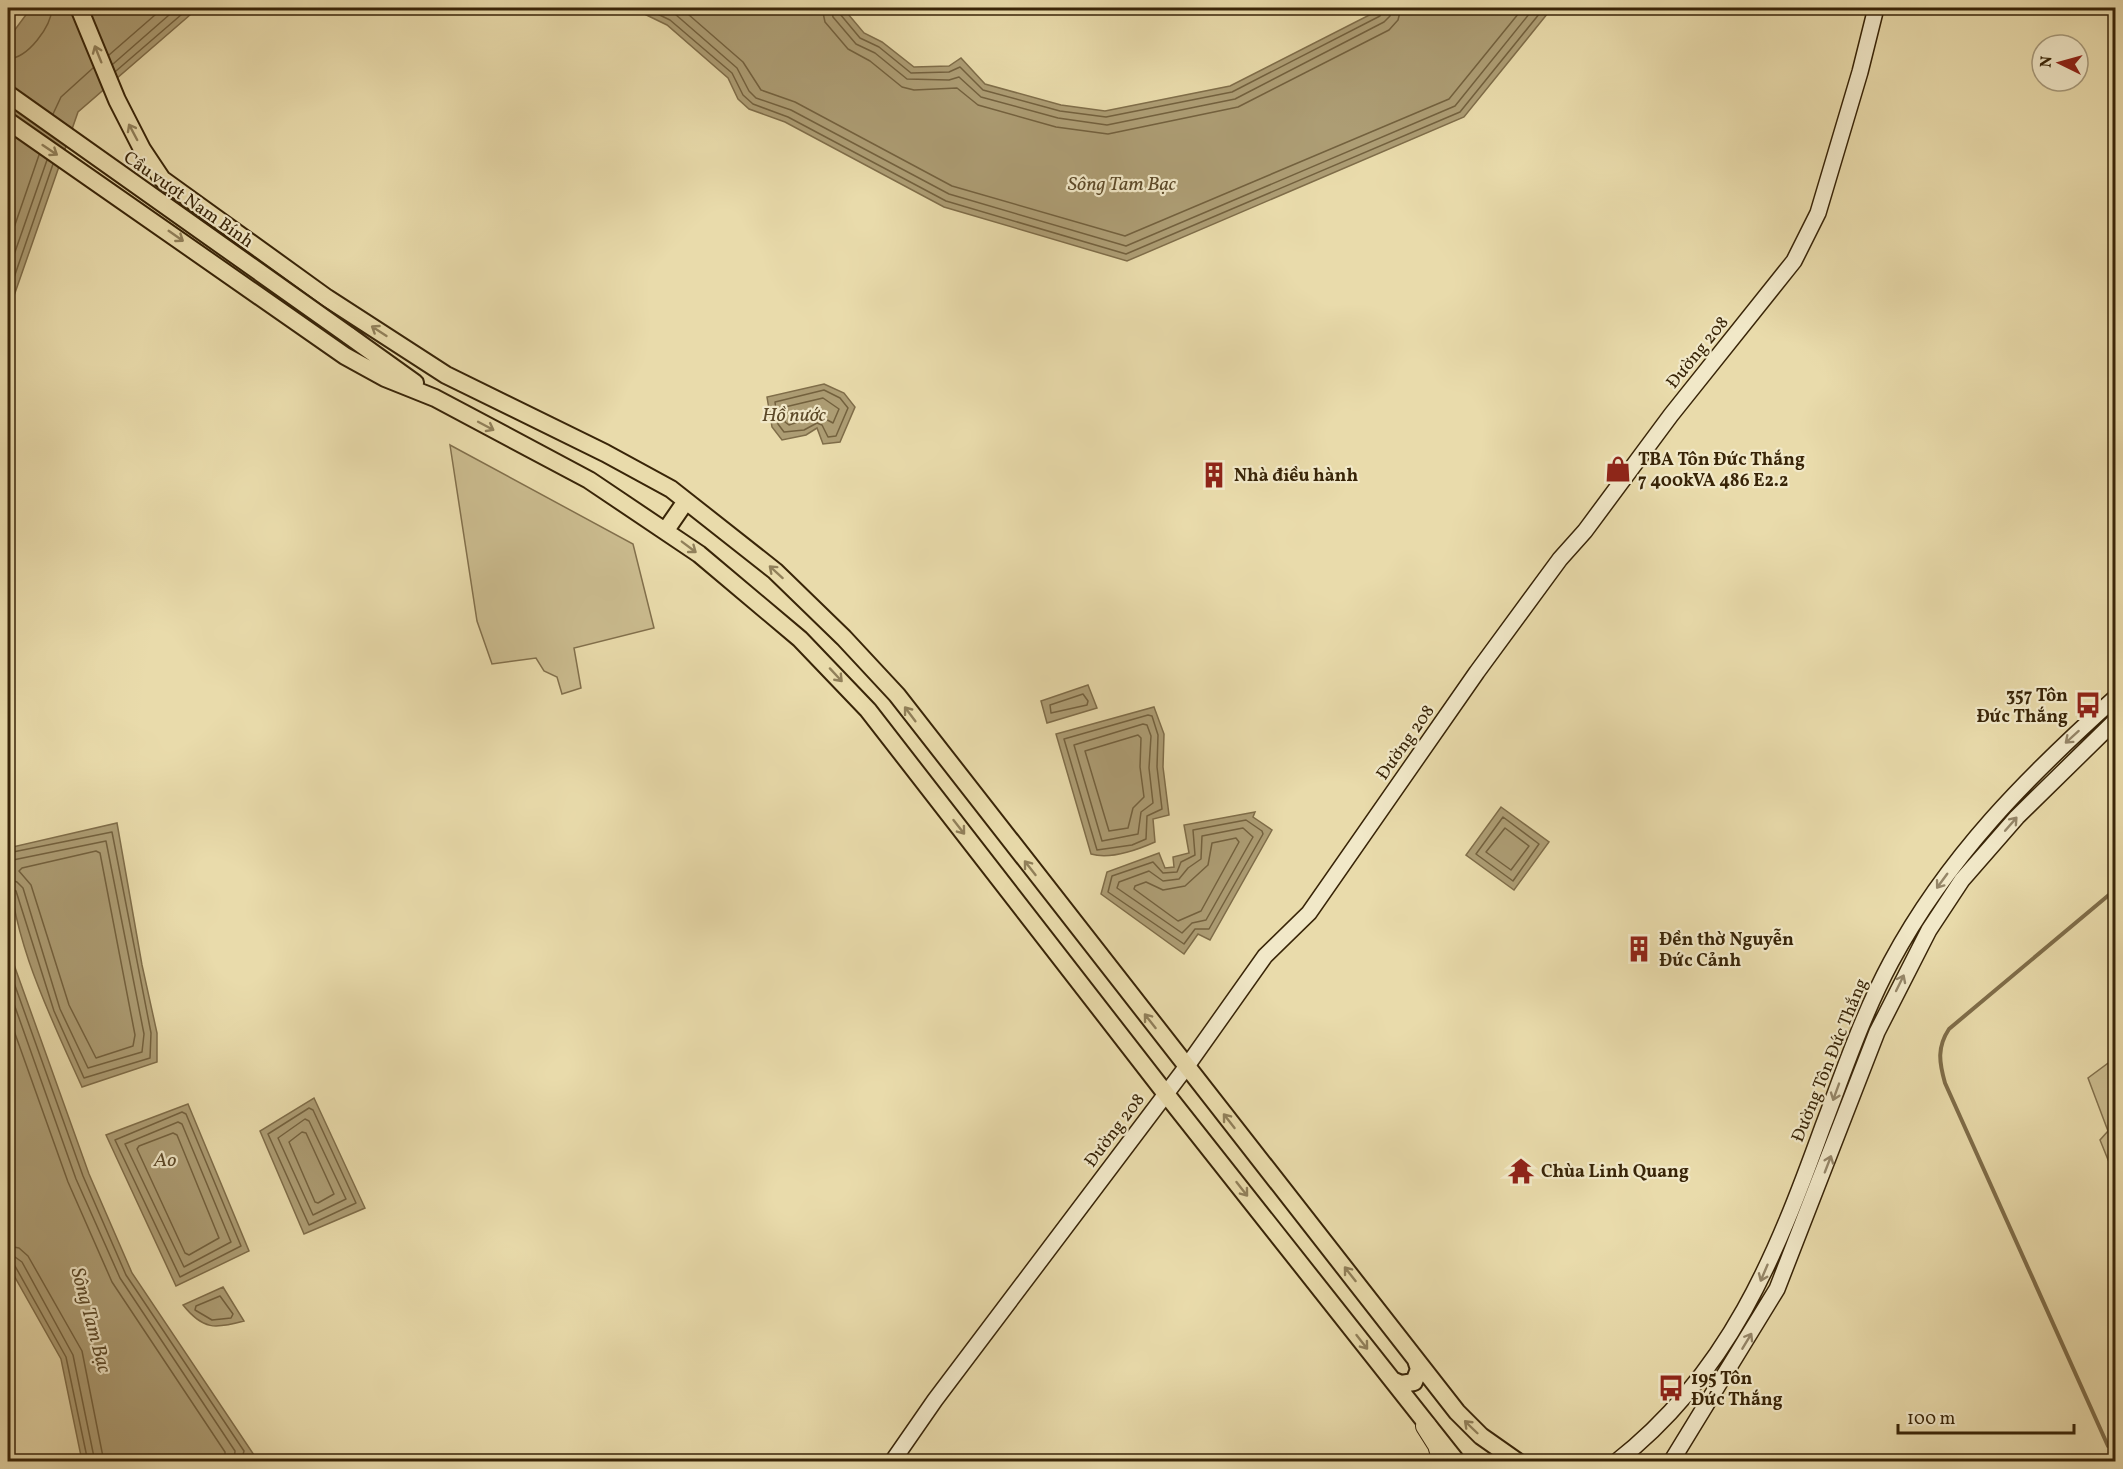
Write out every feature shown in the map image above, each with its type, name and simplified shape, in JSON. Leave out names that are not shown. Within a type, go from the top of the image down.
[{"type":"highway","points":[[1426,1425],[1438,1445],[1443,1461]]},
{"type":"main road","points":[[79,8],[117,100],[162,179]]},
{"type":"main road","name":"Đường 208","points":[[892,1461],[1187,1066],[1265,956],[1309,913],[1477,672],[1560,559],[1585,531],[1671,415],[1794,261],[1818,213],[1860,72],[1876,8]]},
{"type":"main road","name":"Cầu vượt Nam Bính","points":[[8,94],[435,398]]},
{"type":"main road","points":[[8,121],[345,356],[385,378],[435,398],[589,480],[666,530],[768,610],[800,639],[868,710],[1166,1094],[1426,1425],[1457,1461]]},
{"type":"main road","points":[[139,212],[131,189],[133,181],[147,176],[162,179],[327,298],[446,375],[665,485],[775,571],[844,638],[897,695],[1468,1424],[1494,1446],[1518,1461]]},
{"type":"main road","name":"Cầu vượt Nam Bính","points":[[348,335],[415,366],[446,375]]},
{"type":"main road","points":[[666,530],[686,501]]},
{"type":"main road","name":"Đường Tôn Đức Thắng","points":[[1616,1461],[1642,1441],[1687,1395],[1737,1326],[1760,1283],[1784,1228],[1876,992],[1919,913],[1965,849],[2016,790],[2115,697]]},
{"type":"main road","name":"Đường Tôn Đức Thắng","points":[[1671,1461],[1777,1289],[1877,1032],[1929,930],[1962,880],[2016,817],[2115,720]]},
{"type":"main road","points":[[1392,1380],[1401,1384],[1414,1382],[1419,1369],[1416,1360]]},
{"type":"shaded area","points":[[450,445],[633,544],[654,628],[574,648],[581,688],[562,694],[557,677],[544,671],[536,658],[492,664],[477,621]]},
{"type":"shaded area","points":[[2115,1058],[2115,1177],[2100,1140],[2108,1131],[2088,1078]]},
{"type":"water","points":[[31,8],[198,8],[78,112],[8,313],[8,39]]},
{"type":"water","name":"Sông Tam Bạc","points":[[632,8],[843,8],[864,33],[882,42],[914,67],[949,66],[961,58],[985,84],[1061,105],[1105,111],[1230,86],[1383,8],[1552,8],[1464,117],[1127,261],[944,207],[785,122],[749,109],[738,99],[728,78],[667,25]]},
{"type":"water","name":"Hồ nước","points":[[824,384],[844,393],[855,407],[840,442],[823,444],[817,428],[806,435],[782,440],[772,427],[767,397]]},
{"type":"water","points":[[1088,685],[1097,708],[1047,723],[1041,701]]},
{"type":"water","points":[[1154,707],[1164,734],[1163,767],[1169,815],[1153,819],[1155,842],[1115,855],[1091,854],[1056,734]]},
{"type":"water","points":[[1501,807],[1549,842],[1514,890],[1466,855]]},
{"type":"water","points":[[1255,812],[1253,817],[1272,830],[1210,940],[1198,934],[1184,954],[1101,894],[1107,872],[1159,853],[1165,868],[1174,867],[1173,857],[1189,853],[1184,825]]},
{"type":"water","points":[[117,823],[142,965],[157,1033],[157,1062],[82,1087],[44,1001],[22,940],[10,879],[8,848]]},
{"type":"water","name":"Sông Tam Bạc","points":[[8,948],[89,1174],[132,1273],[254,1455],[243,1461],[82,1461],[61,1359],[8,1265]]},
{"type":"water","points":[[314,1098],[365,1208],[304,1234],[260,1131]]},
{"type":"water","name":"Ao","points":[[188,1104],[249,1251],[176,1286],[106,1135]]},
{"type":"water","points":[[223,1287],[244,1321],[217,1326],[210,1325],[197,1319],[183,1305]]},
{"type":"waterway","points":[[2108,1446],[1945,1083],[1940,1055],[1942,1042],[1949,1029],[2116,889]]},
{"type":"place","name":"TBA Tôn Đức Thắng 7 400kVA 486 E2.2","points":[[1618,469]]},
{"type":"place","name":"Nhà điều hành","points":[[1214,475]]},
{"type":"place","name":"357 Tôn Đức Thắng","points":[[2088,705]]},
{"type":"place","name":"Đền thờ Nguyễn Đức Cảnh","points":[[1639,949]]},
{"type":"place","name":"Chùa Linh Quang","points":[[1521,1171]]},
{"type":"place","name":"195 Tôn Đức Thắng","points":[[1671,1388]]}]
